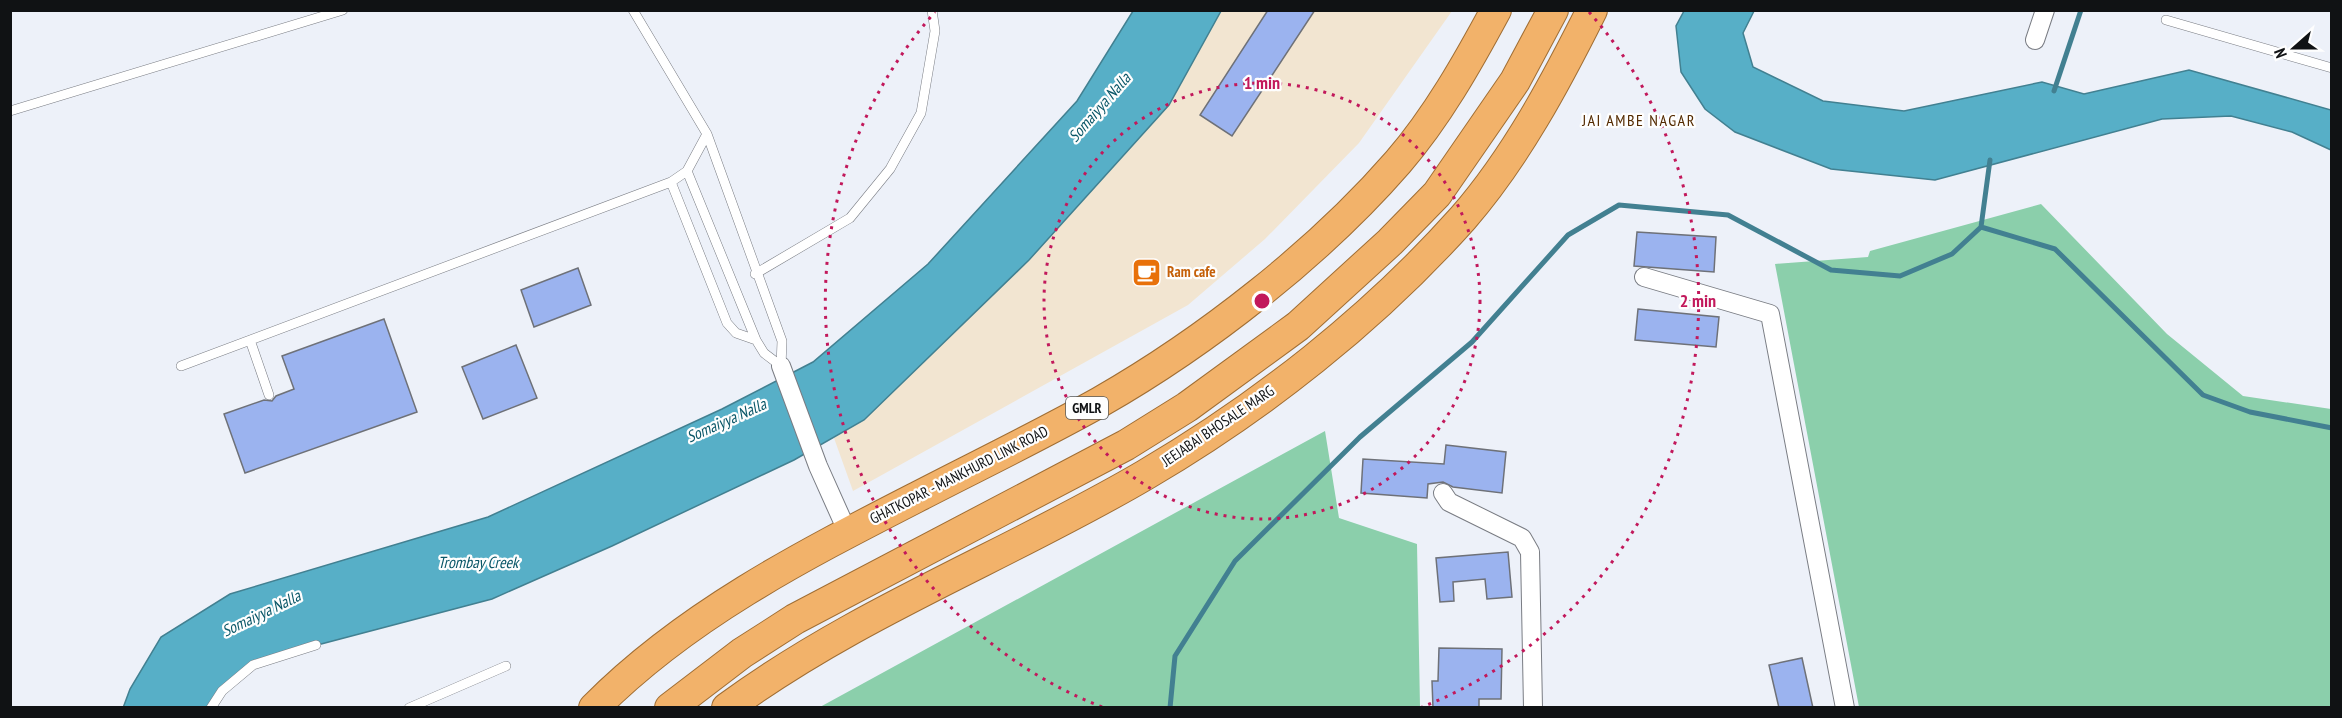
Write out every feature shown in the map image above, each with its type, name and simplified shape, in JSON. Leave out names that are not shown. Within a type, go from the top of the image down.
[{"type":"highway","name":"GHATKOPAR - MANKHURD LINK ROAD","points":[[594,708],[614,687],[713,612],[769,575],[1100,402],[1160,364],[1267,286],[1356,205],[1399,161],[1472,54],[1496,10]]},
{"type":"highway","points":[[670,708],[742,653],[795,619],[1126,445],[1187,407],[1298,326],[1367,264],[1437,194],[1515,81],[1553,10]]},
{"type":"highway","name":"JEEJABAI BHOSALE MARG","points":[[727,708],[812,649],[1144,476],[1206,436],[1320,353],[1414,268],[1464,217],[1545,99],[1592,10]]},
{"type":"street","points":[[2035,40],[2045,10]]},
{"type":"street","points":[[1644,277],[1770,314],[1845,708]]},
{"type":"street","points":[[782,369],[818,466],[848,533]]},
{"type":"street","points":[[1443,493],[1449,502],[1522,538],[1530,552],[1533,708]]},
{"type":"lane","points":[[10,111],[343,10]]},
{"type":"lane","points":[[633,10],[707,134],[755,274],[782,341],[782,369]]},
{"type":"lane","points":[[755,274],[850,218],[890,169],[921,113],[935,31],[932,10]]},
{"type":"lane","points":[[2166,20],[2331,68]]},
{"type":"lane","points":[[181,366],[670,182],[687,171],[707,134]]},
{"type":"lane","points":[[687,171],[756,340],[764,353],[782,369]]},
{"type":"lane","points":[[670,182],[727,323],[736,333],[756,340]]},
{"type":"lane","points":[[250,340],[269,395]]},
{"type":"lane","points":[[211,708],[222,691],[253,665],[316,645]]},
{"type":"lane","points":[[409,708],[506,666]]},
{"type":"shaded area","points":[[1221,11],[1452,11],[1359,143],[1265,239],[1188,305],[853,491],[834,438],[864,420],[1030,259],[1169,105]]},
{"type":"green space","points":[[2041,204],[2167,334],[2243,396],[2331,409],[2331,707],[1859,707],[1775,264],[1868,257],[1870,251]]},
{"type":"green space","points":[[1325,431],[1339,518],[1417,544],[1420,707],[820,707]]},
{"type":"water","name":"Trombay Creek","points":[[1133,11],[1221,11],[1169,105],[1029,260],[864,420],[794,460],[612,546],[492,599],[306,648],[245,668],[207,707],[123,708],[130,689],[161,637],[230,594],[488,517],[722,409],[813,362],[928,264],[1077,101]]},
{"type":"water","points":[[1684,11],[1754,11],[1743,33],[1753,67],[1823,101],[1904,111],[2042,82],[2084,94],[2189,70],[2331,110],[2331,150],[2292,132],[2231,116],[2162,119],[1935,180],[1831,169],[1735,132],[1705,109],[1681,72],[1676,26]]},
{"type":"building","points":[[1268,10],[1315,10],[1232,136],[1200,115]]},
{"type":"building","points":[[1637,232],[1716,237],[1714,272],[1634,266]]},
{"type":"building","points":[[578,268],[591,305],[534,327],[521,290]]},
{"type":"building","points":[[1638,309],[1719,317],[1716,347],[1635,340]]},
{"type":"building","points":[[384,319],[417,412],[245,473],[224,414],[264,400],[272,401],[276,396],[294,389],[282,356]]},
{"type":"building","points":[[516,345],[537,398],[483,419],[462,367]]},
{"type":"building","points":[[1446,445],[1506,452],[1502,493],[1453,487],[1443,482],[1428,484],[1427,498],[1361,493],[1363,459],[1444,464]]},
{"type":"building","points":[[1508,552],[1512,597],[1487,599],[1485,579],[1453,582],[1454,601],[1440,602],[1436,558]]},
{"type":"building","points":[[1439,648],[1502,649],[1501,699],[1479,699],[1479,708],[1433,708],[1432,681],[1438,681]]},
{"type":"building","points":[[1802,658],[1813,708],[1779,708],[1769,665]]},
{"type":"waterway","points":[[2054,91],[2081,10]]},
{"type":"waterway","points":[[1170,708],[1175,656],[1235,561],[1360,437],[1472,342],[1568,235],[1619,205],[1728,215],[1831,270],[1900,276],[1952,254],[1981,227],[1990,160]]},
{"type":"waterway","points":[[1981,227],[2055,249],[2203,395],[2250,412],[2332,428]]},
{"type":"place","name":"Ram cafe","points":[[1146,272]]},
{"type":"district","name":"JAI AMBE NAGAR","points":[[1639,120]]},
{"type":"water label","name":"Somaiyya Nalla","points":[[1099,107]]},
{"type":"water label","name":"Somaiyya Nalla","points":[[726,420]]},
{"type":"water label","name":"Somaiyya Nalla","points":[[261,613]]}]
